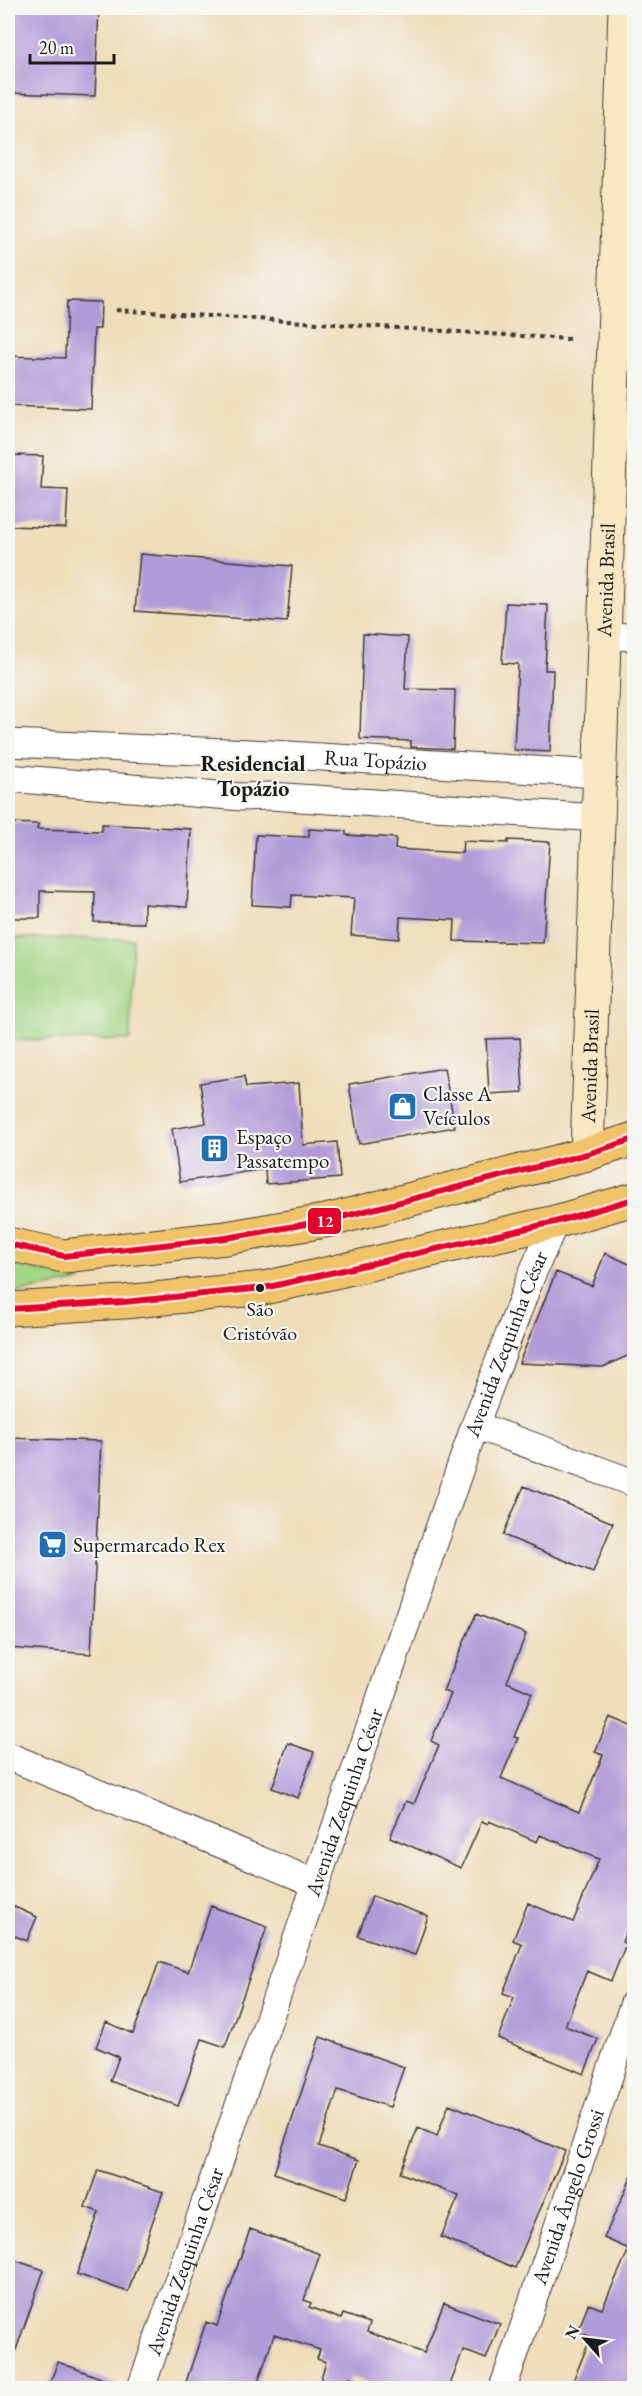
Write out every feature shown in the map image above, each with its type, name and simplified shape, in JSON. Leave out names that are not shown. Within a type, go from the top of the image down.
[{"type":"main road","points":[[8,1244],[64,1256],[226,1238],[330,1220],[587,1154],[634,1139]]},
{"type":"main road","points":[[8,1309],[124,1302],[264,1288],[555,1222],[634,1198]]},
{"type":"street","name":"Avenida Brasil","points":[[587,1154],[599,774],[619,637],[628,21]]},
{"type":"street","name":"Rua Topázio","points":[[8,743],[272,754],[599,774]]},
{"type":"street","points":[[242,797],[243,753]]},
{"type":"street","points":[[270,796],[272,754]]},
{"type":"street","name":"Rua Topázio","points":[[8,778],[242,797],[270,796],[598,818]]},
{"type":"street","name":"Avenida Zequinha César","points":[[141,2388],[475,1425],[532,1274],[555,1222]]},
{"type":"street","points":[[475,1425],[634,1483]]},
{"type":"street","points":[[8,1756],[315,1883]]},
{"type":"street","name":"Avenida Ângelo Grossi","points":[[503,2388],[634,2004]]},
{"type":"path","points":[[116,310],[569,339]]},
{"type":"green space","points":[[8,938],[133,939],[130,1040],[8,1040]]},
{"type":"green space","points":[[8,1264],[82,1281],[8,1294]]},
{"type":"building","points":[[8,8],[99,8],[95,96],[8,93]]},
{"type":"building","points":[[67,301],[101,302],[100,329],[94,329],[91,409],[8,406],[8,356],[65,358]]},
{"type":"building","points":[[8,455],[43,456],[41,489],[68,490],[66,528],[8,526]]},
{"type":"building","points":[[140,554],[292,566],[287,622],[135,611]]},
{"type":"building","points":[[506,603],[548,605],[545,670],[553,670],[550,752],[514,750],[518,664],[502,663]]},
{"type":"building","points":[[363,634],[408,637],[405,689],[455,690],[453,749],[411,747],[411,741],[360,739]]},
{"type":"building","points":[[8,823],[38,824],[37,829],[102,831],[102,824],[191,829],[187,907],[144,904],[144,923],[94,922],[95,892],[40,891],[40,918],[8,918]]},
{"type":"building","points":[[309,829],[346,831],[346,835],[396,838],[395,849],[462,853],[463,841],[550,842],[543,943],[454,941],[455,920],[400,917],[399,939],[351,935],[354,898],[292,895],[291,907],[252,905],[256,835],[309,837]]},
{"type":"building","points":[[520,1038],[523,1092],[489,1094],[486,1039]]},
{"type":"building","name":"Classe A Veículos","points":[[444,1068],[455,1127],[359,1144],[349,1084]]},
{"type":"building","points":[[244,1076],[246,1087],[299,1083],[303,1145],[337,1142],[340,1178],[266,1184],[265,1169],[180,1182],[172,1129],[206,1123],[200,1083]]},
{"type":"building","points":[[605,1253],[634,1266],[634,1353],[603,1367],[519,1363],[556,1272],[592,1286]]},
{"type":"building","name":"Supermarcado Rex","points":[[8,1438],[101,1441],[91,1654],[8,1648]]},
{"type":"building","points":[[524,1486],[613,1523],[593,1572],[503,1535]]},
{"type":"building","points":[[476,1614],[526,1634],[507,1682],[532,1693],[514,1737],[518,1738],[501,1778],[579,1812],[603,1755],[595,1752],[610,1717],[634,1727],[634,1912],[622,1942],[626,1944],[611,1981],[587,1971],[565,2026],[598,2039],[584,2074],[498,2038],[514,1997],[503,1993],[522,1944],[513,1940],[528,1903],[573,1922],[599,1859],[540,1835],[537,1842],[489,1821],[488,1824],[482,1821],[461,1868],[390,1837],[406,1801],[414,1804],[439,1745],[431,1741],[451,1694],[443,1691]]},
{"type":"building","points":[[288,1743],[314,1752],[298,1798],[272,1788]]},
{"type":"building","points":[[372,1896],[428,1916],[415,1955],[358,1936]]},
{"type":"building","points":[[8,1904],[37,1917],[27,1941],[8,1933]]},
{"type":"building","points":[[211,1906],[267,1927],[225,2047],[202,2039],[178,2106],[110,2081],[119,2057],[96,2047],[106,2022],[133,2034],[159,1962],[188,1972]]},
{"type":"building","points":[[320,2037],[404,2067],[390,2107],[338,2090],[319,2146],[359,2160],[346,2198],[274,2173]]},
{"type":"building","points":[[449,2104],[565,2151],[515,2268],[441,2237],[459,2196],[400,2173],[418,2128],[437,2136]]},
{"type":"building","points":[[98,2170],[163,2192],[128,2292],[77,2274],[99,2212],[85,2207]]},
{"type":"building","points":[[634,2171],[634,2375],[629,2388],[570,2388],[591,2337],[578,2332],[588,2304],[602,2309],[629,2249],[604,2238]]},
{"type":"building","points":[[250,2229],[320,2254],[304,2300],[311,2303],[309,2307],[341,2319],[343,2314],[370,2323],[367,2332],[424,2353],[444,2303],[500,2324],[486,2359],[463,2350],[449,2388],[382,2388],[350,2377],[346,2388],[318,2388],[326,2362],[317,2359],[320,2350],[274,2335],[256,2388],[184,2388],[206,2322],[217,2326]]},
{"type":"building","points":[[8,2258],[44,2270],[11,2364],[8,2364]]},
{"type":"building","points":[[58,2362],[122,2386],[122,2388],[48,2388]]},
{"type":"transit line","name":"12","points":[[8,1244],[64,1256],[226,1238],[330,1220],[587,1154],[634,1139]]},
{"type":"transit line","name":"12","points":[[8,1309],[124,1302],[264,1288],[555,1222],[634,1199]]},
{"type":"place","name":"Classe A Veículos","points":[[402,1106]]},
{"type":"place","name":"Espaço Passatempo","points":[[215,1149]]},
{"type":"place","name":"São Cristóvão","points":[[260,1288]]},
{"type":"place","name":"Supermarcado Rex","points":[[52,1545]]},
{"type":"district","name":"Residencial Topázio","points":[[253,776]]}]
